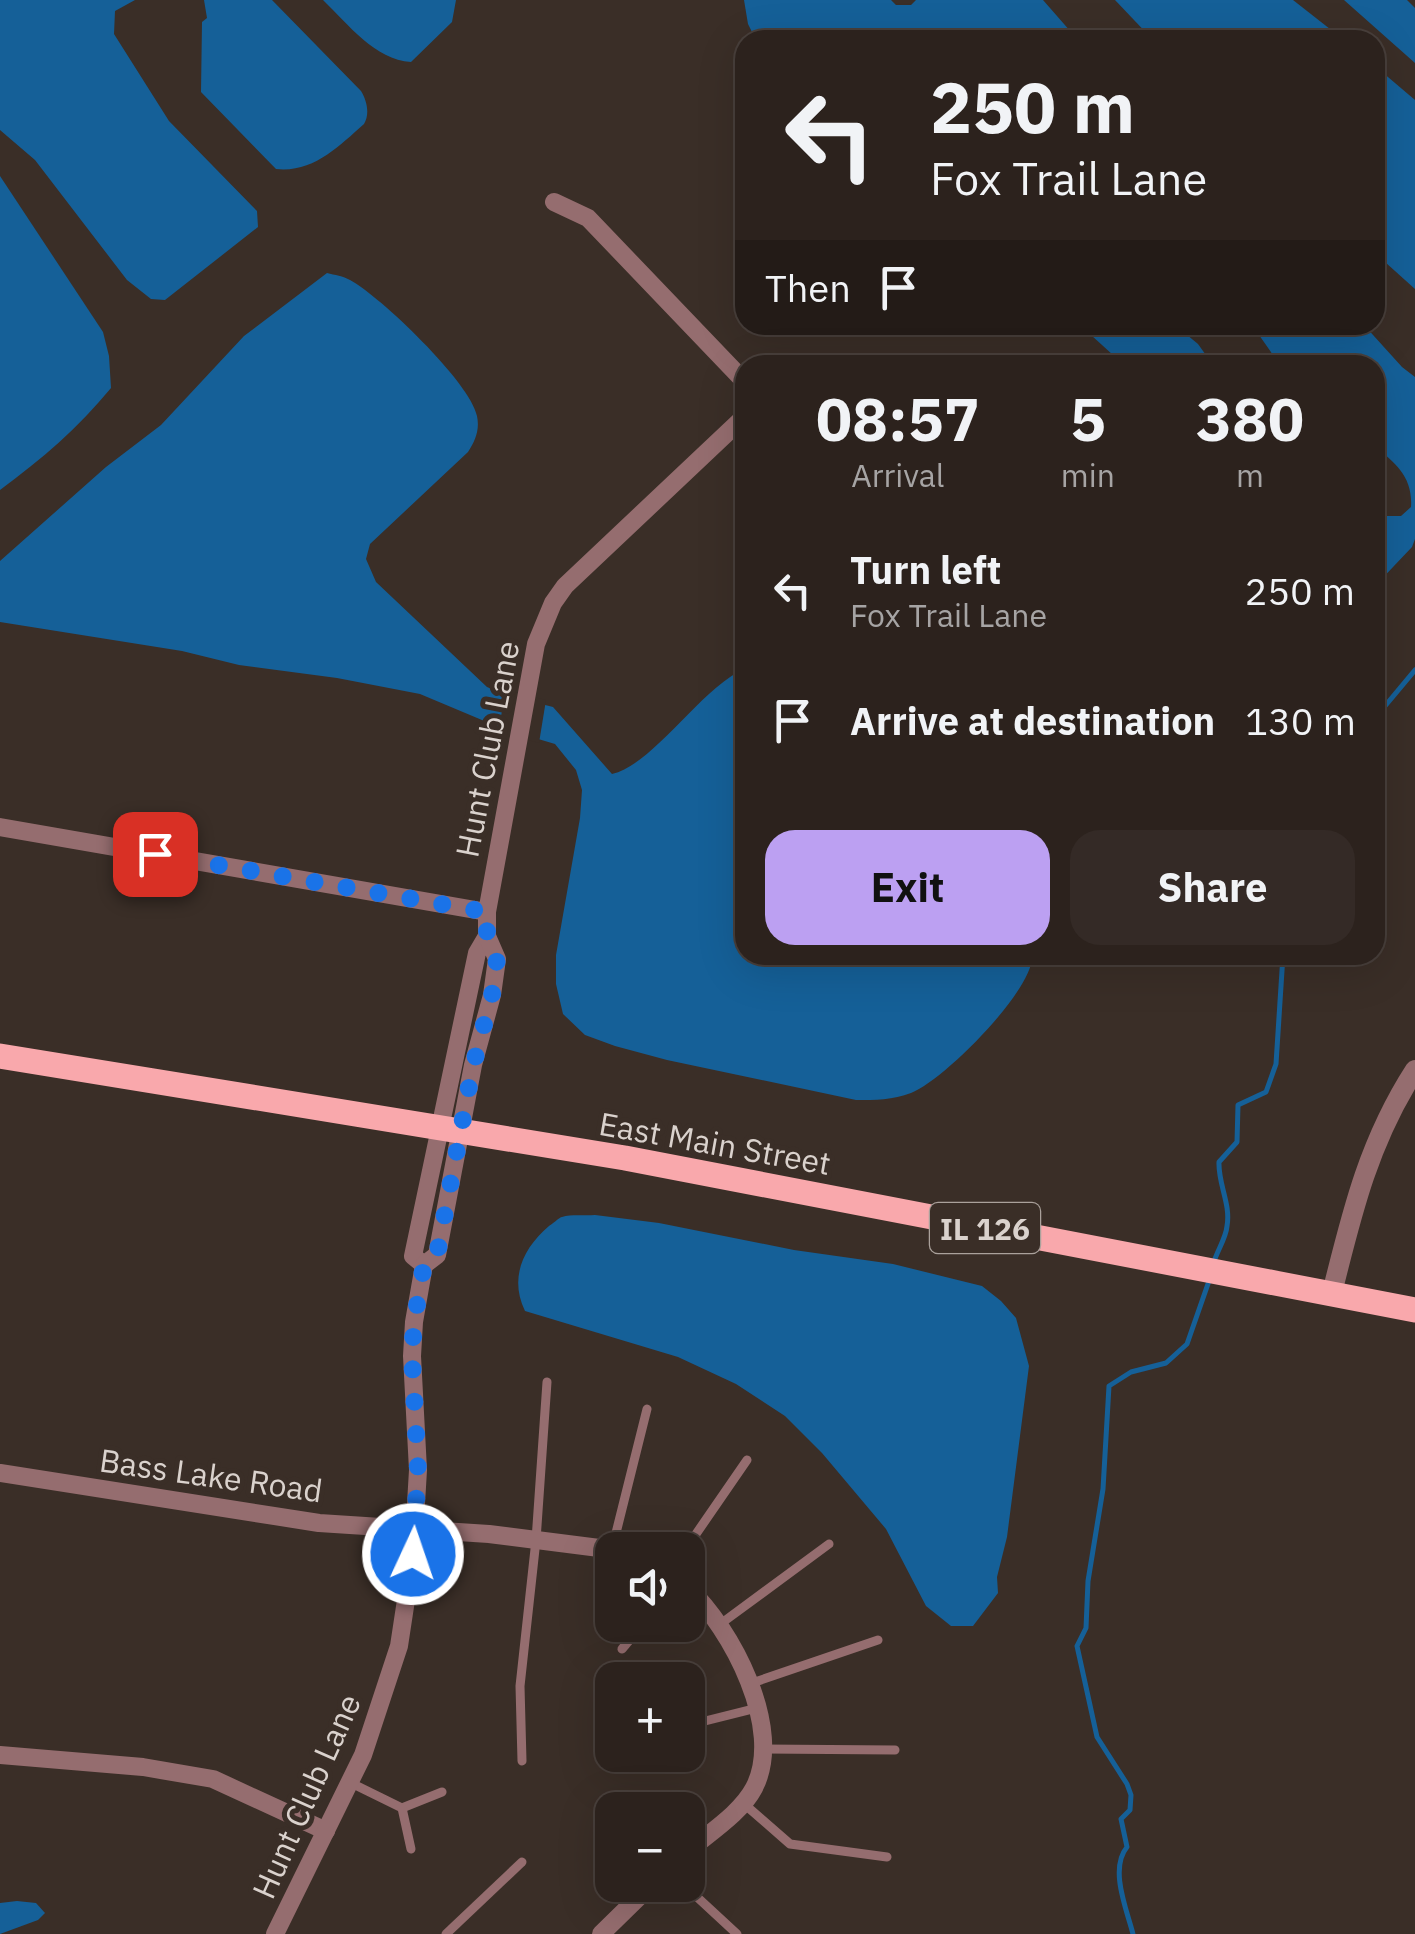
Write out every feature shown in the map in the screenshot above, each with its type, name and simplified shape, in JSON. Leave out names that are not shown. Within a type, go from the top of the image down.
[{"type":"main road","name":"East Main Street","points":[[0,1056],[672,1166],[1415,1310]]},
{"type":"street","points":[[554,202],[588,218],[735,372]]},
{"type":"street","name":"Hunt Club Lane","points":[[275,1934],[376,1721],[408,1601],[418,1470],[412,1356],[424,1265],[413,1256],[450,1131],[477,953],[487,936],[487,912],[528,679],[542,626],[566,586],[735,425]]},
{"type":"street","points":[[0,827],[487,912]]},
{"type":"street","points":[[1332,1293],[1352,1204],[1370,1155],[1415,1070]]},
{"type":"street","name":"Bass Lake Road","points":[[0,1473],[320,1523],[595,1548]]},
{"type":"street","points":[[705,1608],[719,1625],[749,1684],[764,1749],[758,1780],[743,1804],[705,1836]]},
{"type":"street","points":[[0,1755],[143,1767],[214,1779],[326,1831]]},
{"type":"street","points":[[602,1934],[634,1902]]},
{"type":"lane","points":[[522,1761],[520,1686],[536,1540],[547,1382]]},
{"type":"lane","points":[[617,1532],[646,1409]]},
{"type":"lane","points":[[698,1532],[747,1460]]},
{"type":"lane","points":[[719,1625],[828,1544]]},
{"type":"lane","points":[[749,1684],[878,1640]]},
{"type":"lane","points":[[622,1649],[628,1642]]},
{"type":"lane","points":[[705,1720],[757,1708]]},
{"type":"lane","points":[[764,1749],[895,1750]]},
{"type":"lane","points":[[348,1782],[402,1808],[442,1792]]},
{"type":"lane","points":[[743,1804],[790,1844],[887,1857]]},
{"type":"lane","points":[[402,1808],[411,1849]]},
{"type":"lane","points":[[446,1934],[522,1862]]},
{"type":"lane","points":[[703,1902],[738,1934]]},
{"type":"water","points":[[0,0],[135,0],[115,11],[114,34],[169,121],[257,211],[258,227],[165,300],[151,299],[127,280],[35,160],[0,130]]},
{"type":"water","points":[[204,0],[272,0],[361,91],[367,108],[364,124],[313,163],[276,169],[201,92],[202,22],[207,18]]},
{"type":"water","points":[[323,0],[456,0],[452,22],[411,62],[374,48]]},
{"type":"water","points":[[744,0],[891,0],[896,5],[911,5],[916,0],[1043,0],[1069,30],[751,30]]},
{"type":"water","points":[[1115,0],[1293,0],[1331,30],[1144,30]]},
{"type":"water","points":[[1344,0],[1407,0],[1415,8],[1415,63],[1385,36],[1385,30],[1378,30]]},
{"type":"water","points":[[1385,74],[1415,100],[1415,289],[1385,262]]},
{"type":"water","points":[[0,176],[103,332],[111,388],[59,442],[0,490]]},
{"type":"water","points":[[327,273],[364,289],[402,321],[459,383],[477,416],[476,435],[468,452],[370,544],[366,559],[376,582],[487,687],[553,707],[612,774],[644,756],[735,674],[735,965],[1030,965],[1019,989],[985,1032],[926,1085],[911,1093],[877,1100],[856,1100],[667,1060],[585,1035],[563,1014],[556,984],[556,955],[582,790],[576,770],[555,744],[501,728],[420,694],[0,622],[0,561],[106,467],[161,425],[244,336]]},
{"type":"water","points":[[1091,335],[1187,335],[1206,355],[1113,355]]},
{"type":"water","points":[[1259,335],[1373,335],[1415,377],[1415,539],[1385,575],[1385,516],[1401,516],[1411,507],[1411,497],[1406,479],[1385,455],[1385,355],[1273,355]]},
{"type":"water","points":[[595,1215],[893,1264],[982,1286],[1001,1301],[1016,1318],[1029,1366],[1007,1537],[997,1577],[998,1593],[973,1626],[951,1626],[926,1606],[886,1529],[785,1416],[736,1384],[678,1357],[525,1311],[519,1275],[532,1244],[561,1217]]},
{"type":"water","points":[[0,1903],[36,1903],[45,1913],[38,1920],[0,1934]]},
{"type":"pier","points":[[506,690],[546,700],[539,743],[498,732]]},
{"type":"waterway","points":[[1385,706],[1415,670]]},
{"type":"waterway","points":[[1213,1265],[1228,1218],[1219,1162],[1237,1142],[1238,1105],[1266,1092],[1276,1064],[1282,965]]},
{"type":"waterway","points":[[1133,1934],[1119,1878],[1127,1847],[1121,1819],[1130,1810],[1131,1795],[1097,1737],[1077,1646],[1086,1628],[1088,1581],[1103,1489],[1109,1386],[1131,1372],[1166,1363],[1187,1344],[1209,1281]]},
{"type":"route","points":[[155,854],[487,912],[487,936],[497,959],[492,995],[473,1066],[437,1255],[424,1265],[414,1322],[412,1392],[418,1470],[413,1554]]}]
